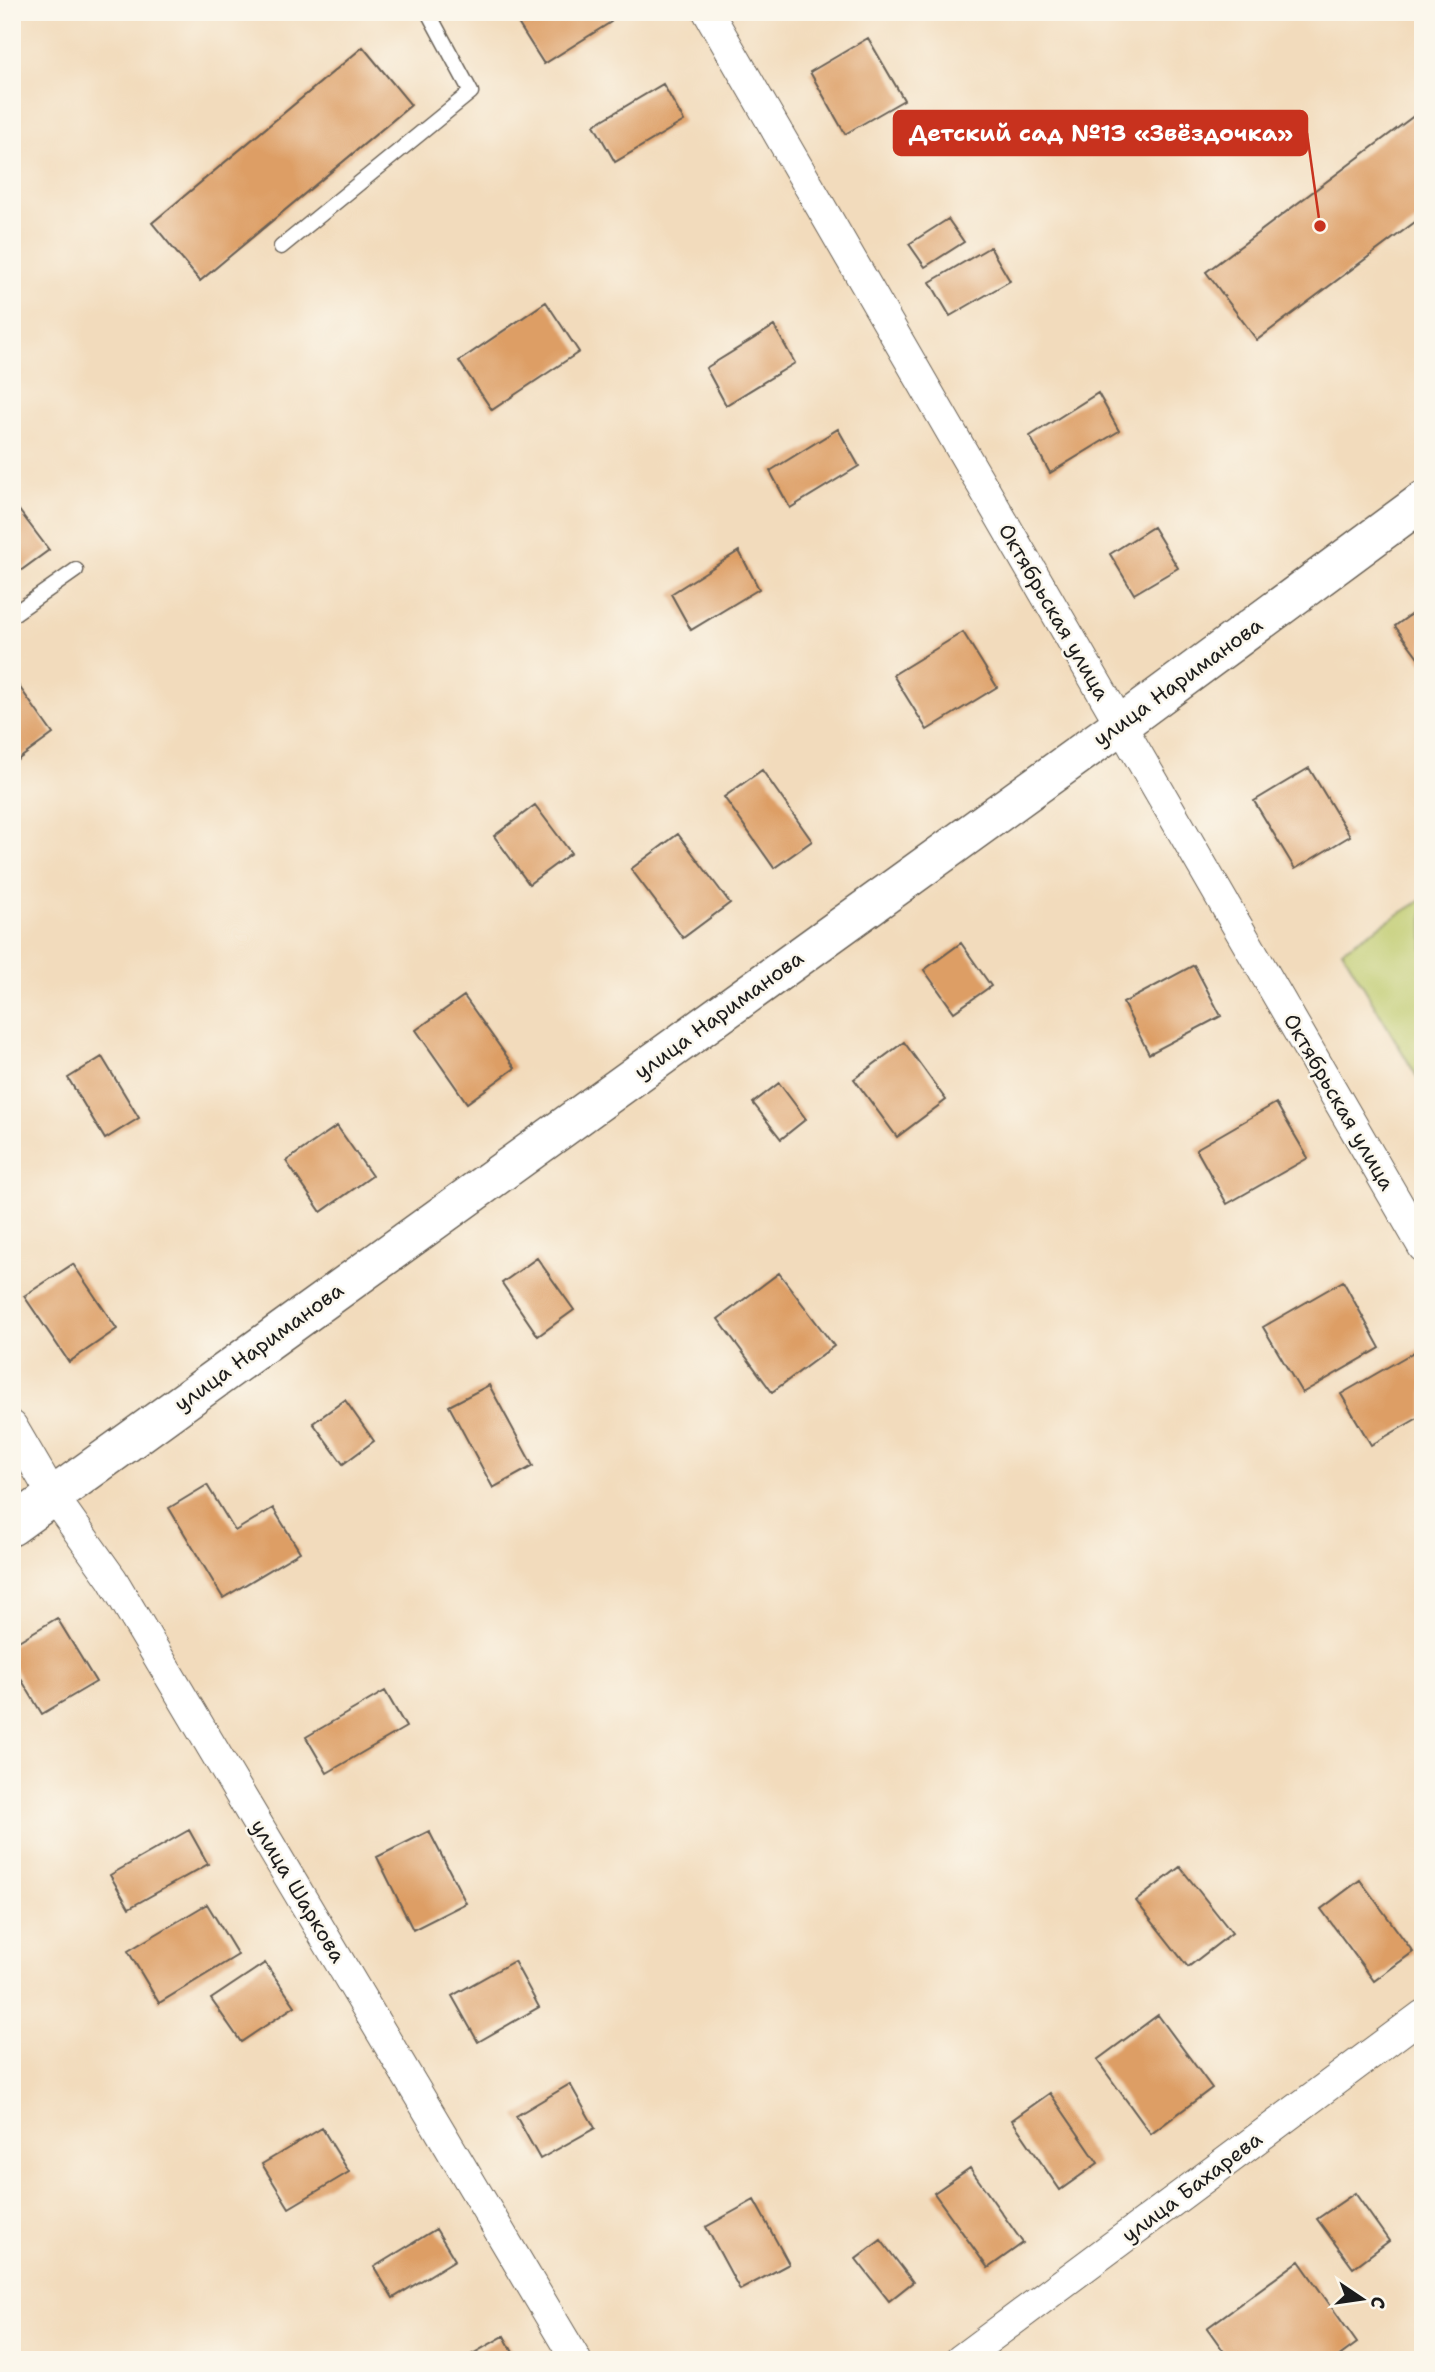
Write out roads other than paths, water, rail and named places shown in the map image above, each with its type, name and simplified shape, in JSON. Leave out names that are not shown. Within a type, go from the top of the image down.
[{"type":"main road","name":"улица Нариманова","points":[[12,1526],[1120,725],[1423,500]]},
{"type":"street","name":"Октябрьская улица","points":[[708,12],[1423,1247]]},
{"type":"street","name":"улица Шаркова","points":[[12,1426],[53,1496],[113,1579],[576,2360]]},
{"type":"street","name":"улица Бахарева","points":[[960,2360],[1423,2015]]},
{"type":"lane","points":[[281,247],[471,92],[430,16],[436,12]]},
{"type":"lane","points":[[12,615],[76,570]]},
{"type":"place","name":"Детский сад №13 «Звёздочка»","points":[[1320,226]]}]
